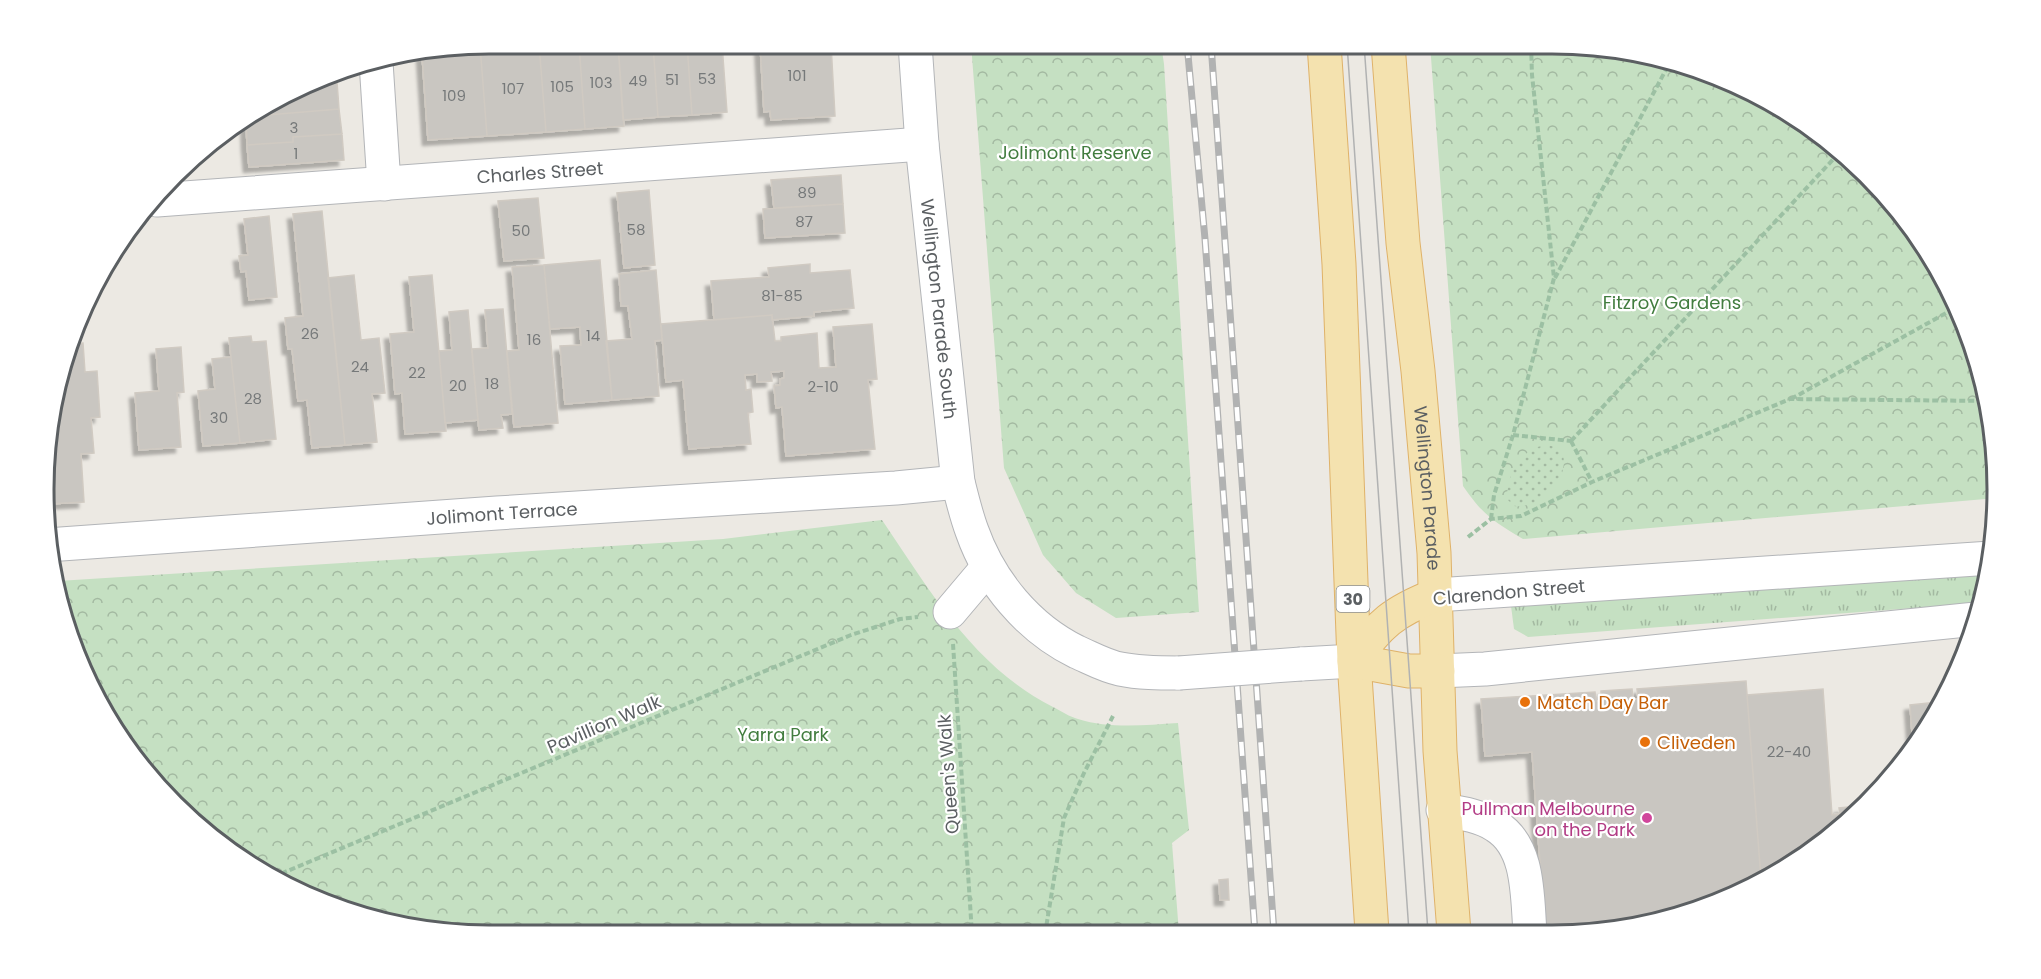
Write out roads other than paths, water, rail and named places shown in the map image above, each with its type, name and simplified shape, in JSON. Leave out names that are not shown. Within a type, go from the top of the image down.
[{"type":"main road","name":"30","points":[[1325,54],[1339,264],[1354,661],[1372,925]]},
{"type":"main road","name":"Wellington Parade","points":[[1389,54],[1404,243],[1434,553],[1443,810],[1453,925]]},
{"type":"main road","name":"Clarendon Street","points":[[1354,661],[1369,638],[1388,620],[1410,605],[1436,595]]},
{"type":"main road","points":[[1354,661],[1409,671],[1438,671]]},
{"type":"street","name":"Wellington Parade South","points":[[916,54],[922,144],[958,482],[972,532],[998,583],[1036,625],[1063,645],[1098,662],[1119,669],[1149,673],[1179,673],[1354,661]]},
{"type":"street","points":[[376,69],[384,184]]},
{"type":"street","name":"Charles Street","points":[[165,199],[922,144]]},
{"type":"street","name":"Jolimont Terrace","points":[[58,544],[958,482]]},
{"type":"street","name":"Clarendon Street","points":[[1436,595],[1981,559]]},
{"type":"street","points":[[950,612],[988,567]]},
{"type":"street","points":[[1438,671],[1497,668],[1967,620]]},
{"type":"street","points":[[1443,810],[1485,820],[1502,830],[1514,845],[1527,887],[1530,925]]},
{"type":"street","points":[[1502,830],[1509,925]]},
{"type":"tram line","points":[[1348,54],[1409,925]]},
{"type":"tram line","points":[[1365,54],[1427,925]]},
{"type":"railway","points":[[1188,54],[1205,239],[1254,925]]},
{"type":"railway","points":[[1212,54],[1273,925]]},
{"type":"place","name":"Match Day Bar","points":[[1525,702]]},
{"type":"place","name":"Cliveden","points":[[1645,742]]},
{"type":"place","name":"Pullman Melbourne on the Park","points":[[1647,818]]},
{"type":"park label","name":"Jolimont Reserve","points":[[1075,152]]},
{"type":"park label","name":"Fitzroy Gardens","points":[[1672,302]]},
{"type":"park label","name":"Yarra Park","points":[[783,734]]}]
